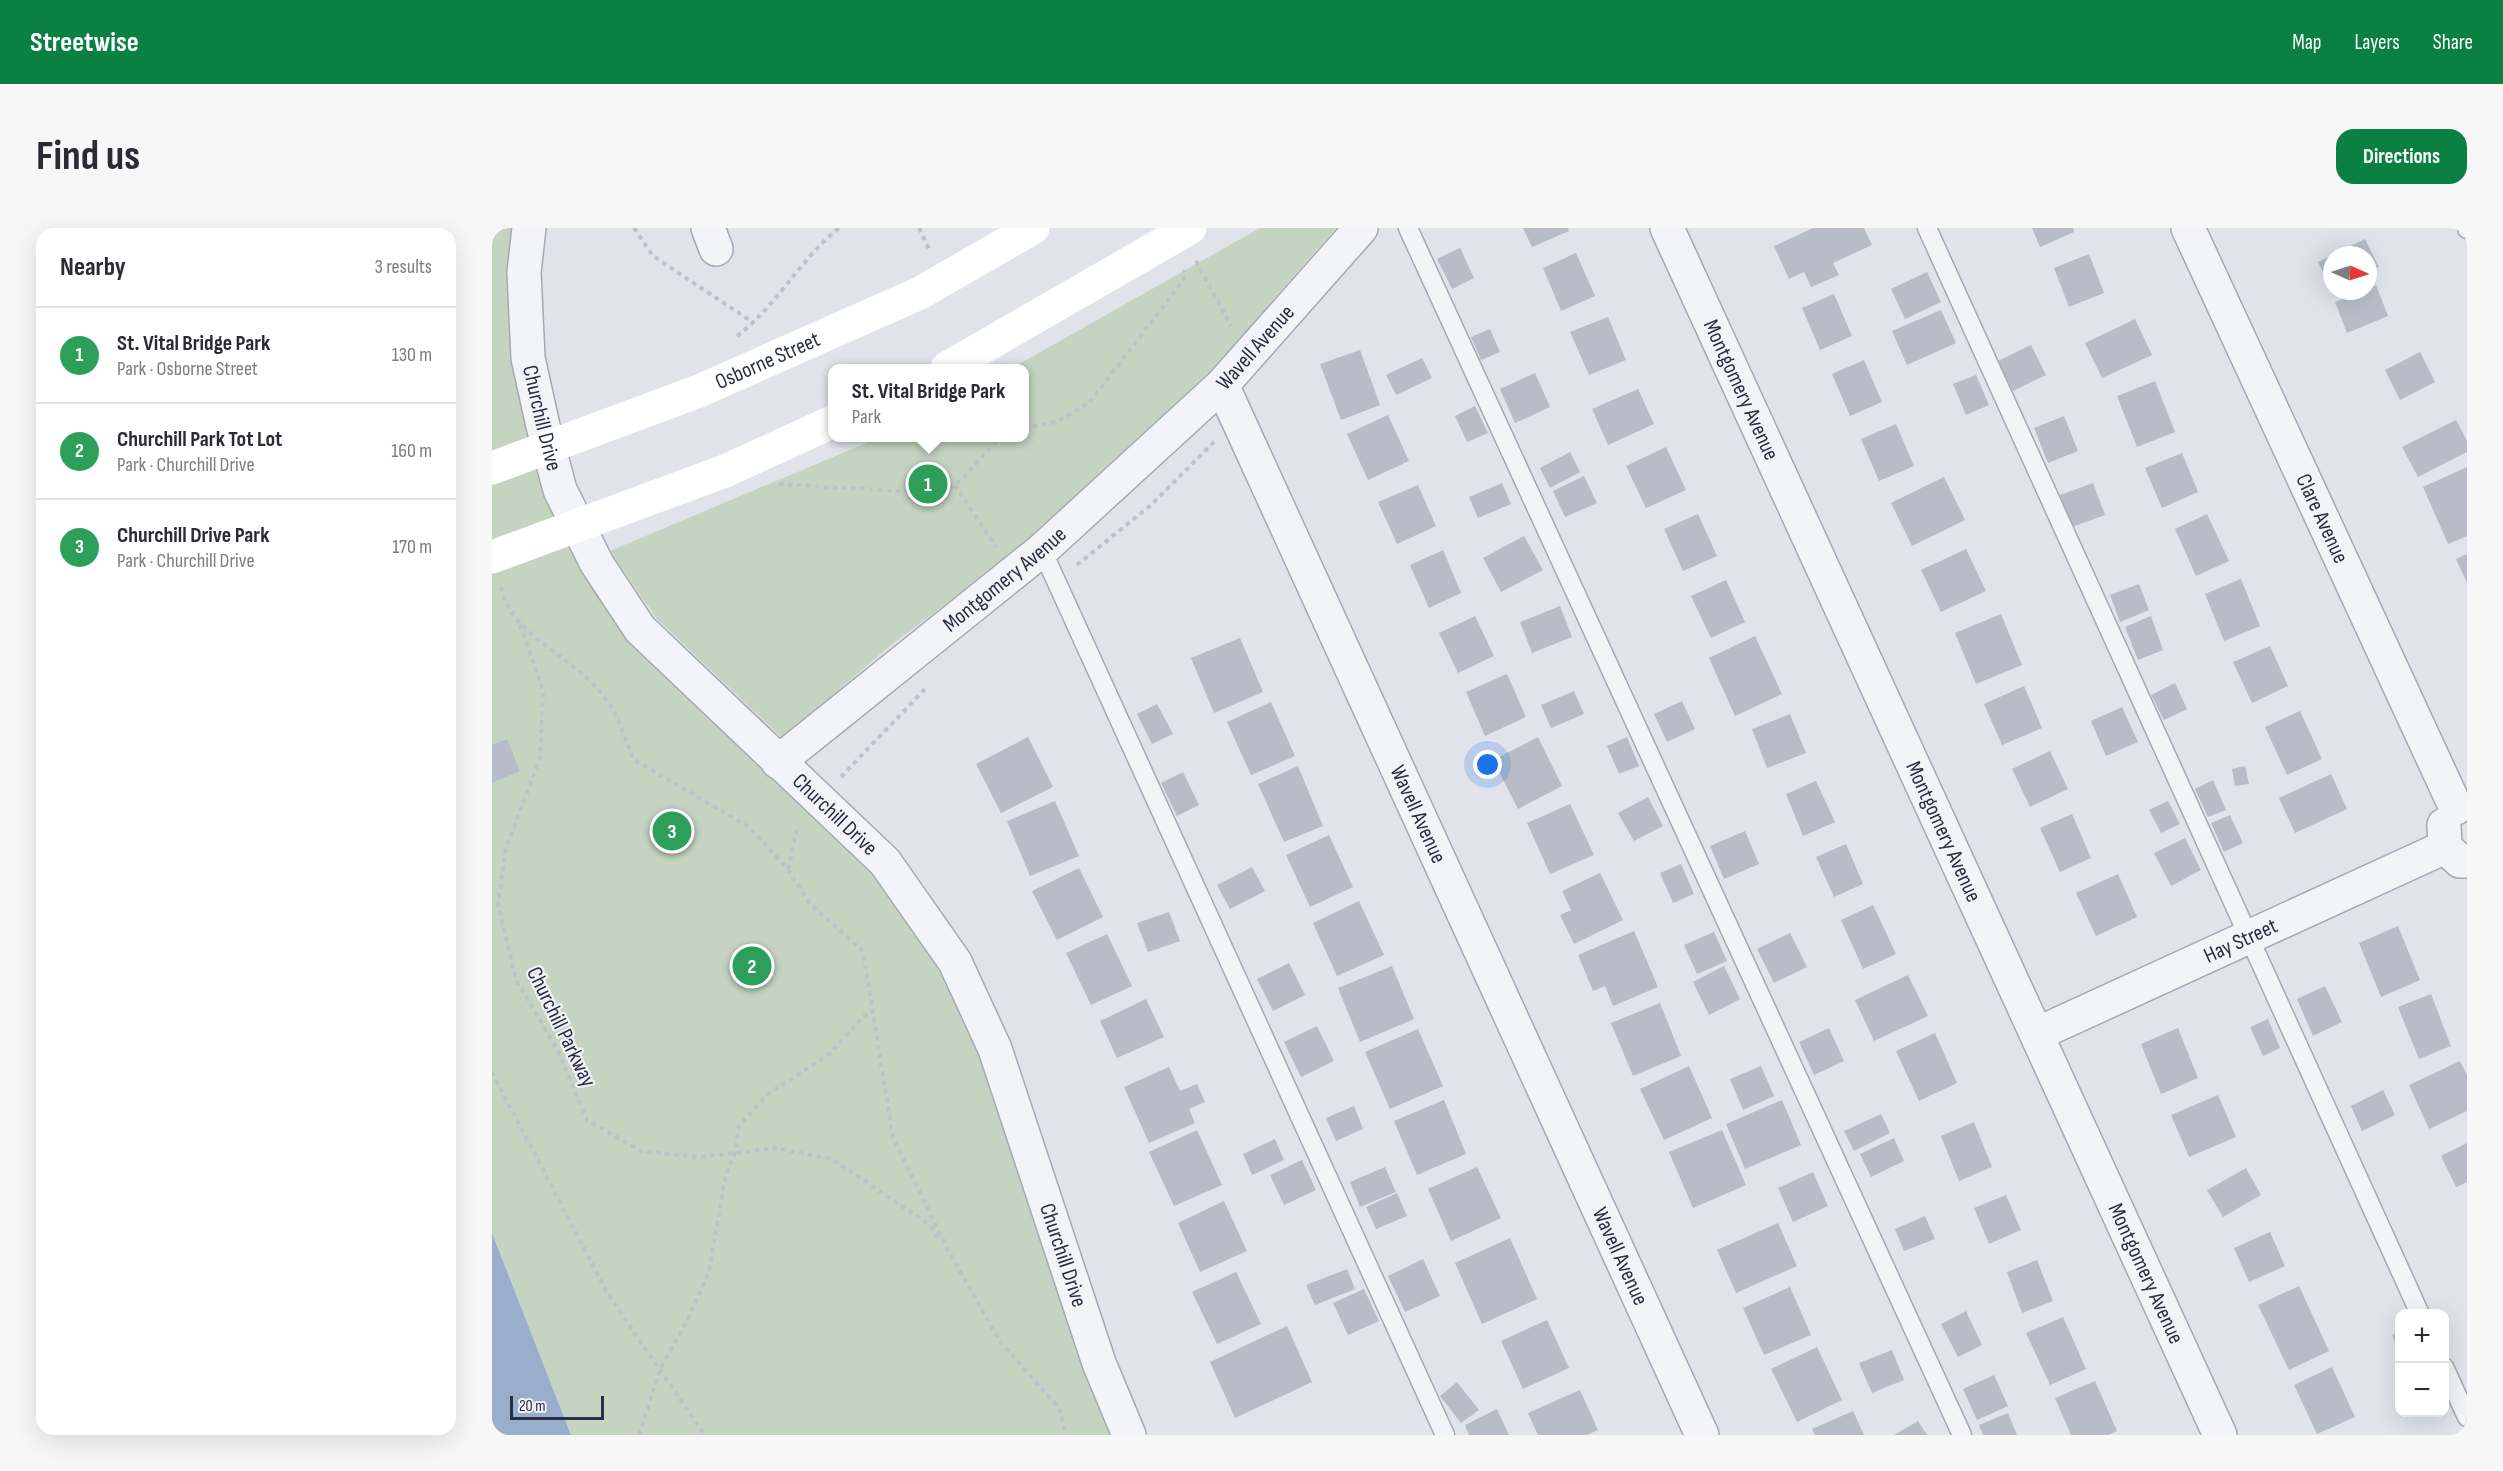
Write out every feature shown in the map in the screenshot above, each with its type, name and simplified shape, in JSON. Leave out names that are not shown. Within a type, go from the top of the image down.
[{"type":"main road","name":"Osborne Street","points":[[492,468],[699,391],[920,293],[1033,228]]},
{"type":"main road","points":[[956,364],[1192,242]]},
{"type":"main road","points":[[496,571],[828,424]]},
{"type":"street","name":"Churchill Drive","points":[[529,228],[524,272],[528,358],[560,490],[597,564],[640,629],[885,862],[955,962],[995,1049],[1099,1363],[1129,1435]]},
{"type":"street","name":"Wavell Avenue","points":[[1361,228],[1222,385],[1702,1435]]},
{"type":"street","name":"Montgomery Avenue","points":[[1667,228],[2220,1435]]},
{"type":"street","name":"Clare Avenue","points":[[2188,228],[2462,808]]},
{"type":"street","name":"Montgomery Avenue","points":[[778,762],[1042,550],[1222,385]]},
{"type":"street","points":[[2456,854],[2444,825],[2462,808]]},
{"type":"street","name":"Hay Street","points":[[2037,1034],[2248,937],[2456,854]]},
{"type":"lane","points":[[1408,228],[1962,1435]]},
{"type":"lane","points":[[1926,228],[2418,1309]]},
{"type":"lane","points":[[1042,550],[1445,1435]]},
{"type":"lane","points":[[2449,1376],[2467,1417]]},
{"type":"path","points":[[634,228],[653,256],[754,324]]},
{"type":"path","points":[[728,344],[754,324],[821,242],[839,228]]},
{"type":"path","points":[[918,228],[929,249]]},
{"type":"path","points":[[1192,242],[1248,357]]},
{"type":"path","points":[[1029,427],[1056,422],[1089,403],[1183,281],[1185,264]]},
{"type":"path","points":[[768,483],[931,493],[949,489],[955,485],[995,442]]},
{"type":"path","points":[[955,485],[1013,573]]},
{"type":"path","name":"Churchill Parkway","points":[[496,571],[504,603],[519,623],[598,688],[618,718],[633,759],[749,827],[788,869],[810,904],[863,951],[893,1138],[948,1250],[999,1340],[1059,1408],[1066,1435]]},
{"type":"path","name":"Churchill Parkway","points":[[519,623],[543,690],[540,759],[506,847],[498,904],[516,980],[557,1049],[587,1120],[641,1151],[700,1157],[774,1148],[831,1159],[930,1225],[948,1250]]},
{"type":"path","points":[[639,1435],[660,1369],[687,1321],[709,1272],[725,1178],[735,1153],[739,1126],[768,1094],[827,1056],[872,1009]]},
{"type":"path","points":[[492,1072],[609,1296],[705,1435]]},
{"type":"green space","points":[[492,228],[529,228],[528,358],[597,564],[778,762],[955,962],[1129,1435],[571,1435],[492,1233]]},
{"type":"green space","points":[[1260,228],[1336,228],[1211,371],[1006,559],[891,645],[782,738],[657,619],[610,551],[869,442],[1029,442],[1029,364],[1019,364]]},
{"type":"water","points":[[492,1233],[571,1435],[492,1435]]},
{"type":"building","points":[[1523,228],[1568,228],[1569,231],[1532,247]]},
{"type":"building","points":[[1813,228],[1864,228],[1872,245],[1833,263],[1839,275],[1811,287],[1804,272],[1789,279],[1774,246]]},
{"type":"building","points":[[2032,228],[2073,228],[2074,232],[2040,247]]},
{"type":"building","points":[[2365,239],[2368,246],[2351,246]]},
{"type":"building","points":[[1460,248],[1474,278],[1452,289],[1437,259]]},
{"type":"building","points":[[1576,253],[1595,296],[1561,311],[1543,268]]},
{"type":"building","points":[[2089,254],[2104,293],[2069,307],[2054,268]]},
{"type":"building","points":[[2323,260],[2323,272],[2318,262]]},
{"type":"building","points":[[1927,272],[1941,302],[1905,319],[1891,289]]},
{"type":"building","points":[[2377,288],[2388,316],[2347,333],[2335,302],[2377,300]]},
{"type":"building","points":[[1834,294],[1852,336],[1820,350],[1802,308]]},
{"type":"building","points":[[1941,310],[1956,343],[1907,365],[1892,331]]},
{"type":"building","points":[[1608,317],[1626,360],[1589,375],[1570,332]]},
{"type":"building","points":[[2135,319],[2152,355],[2102,378],[2085,343]]},
{"type":"building","points":[[1490,329],[1500,352],[1481,360],[1471,337]]},
{"type":"building","points":[[2031,345],[2046,375],[2013,391],[1998,361]]},
{"type":"building","points":[[1360,350],[1380,405],[1341,420],[1320,364]]},
{"type":"building","points":[[2420,352],[2435,382],[2400,400],[2385,370]]},
{"type":"building","points":[[1422,358],[1432,378],[1396,395],[1386,375]]},
{"type":"building","points":[[1864,360],[1882,402],[1850,416],[1832,374]]},
{"type":"building","points":[[1535,373],[1550,407],[1515,423],[1500,389]]},
{"type":"building","points":[[1976,375],[1989,405],[1966,415],[1953,384]]},
{"type":"building","points":[[2155,381],[2175,432],[2137,447],[2117,396]]},
{"type":"building","points":[[1638,389],[1654,424],[1608,445],[1592,409]]},
{"type":"building","points":[[1475,406],[1488,433],[1467,442],[1455,416]]},
{"type":"building","points":[[1388,415],[1409,461],[1368,480],[1347,434]]},
{"type":"building","points":[[2064,416],[2078,451],[2048,463],[2034,428]]},
{"type":"building","points":[[2456,420],[2467,441],[2467,452],[2418,477],[2402,447]]},
{"type":"building","points":[[1896,424],[1914,466],[1879,481],[1861,439]]},
{"type":"building","points":[[1666,447],[1686,490],[1646,508],[1626,466]]},
{"type":"building","points":[[1570,452],[1580,472],[1550,488],[1540,468]]},
{"type":"building","points":[[2182,453],[2198,492],[2162,508],[2145,468]]},
{"type":"building","points":[[2467,467],[2467,536],[2448,544],[2423,487]]},
{"type":"building","points":[[1584,476],[1597,503],[1565,517],[1553,491]]},
{"type":"building","points":[[1944,477],[1965,520],[1912,546],[1891,503]]},
{"type":"building","points":[[1502,483],[1511,504],[1478,518],[1469,497]]},
{"type":"building","points":[[2093,483],[2105,515],[2072,527],[2060,495]]},
{"type":"building","points":[[1418,485],[1436,526],[1397,544],[1378,502]]},
{"type":"building","points":[[1698,514],[1717,556],[1683,571],[1664,529]]},
{"type":"building","points":[[2207,514],[2229,561],[2196,576],[2175,529]]},
{"type":"building","points":[[1524,536],[1543,570],[1501,592],[1483,558]]},
{"type":"building","points":[[1966,549],[1986,591],[1941,612],[1921,570]]},
{"type":"building","points":[[1443,550],[1461,593],[1429,608],[1410,565]]},
{"type":"building","points":[[2467,554],[2467,583],[2456,559]]},
{"type":"building","points":[[2241,579],[2260,626],[2224,641],[2205,594]]},
{"type":"building","points":[[1726,580],[1745,622],[1711,638],[1691,596]]},
{"type":"building","points":[[2139,584],[2149,610],[2120,622],[2110,595]]},
{"type":"building","points":[[1560,606],[1572,637],[1532,653],[1520,622]]},
{"type":"building","points":[[2001,614],[2022,665],[1976,684],[1955,633]]},
{"type":"building","points":[[1475,616],[1494,656],[1458,673],[1439,633]]},
{"type":"building","points":[[2151,616],[2163,650],[2138,660],[2125,627]]},
{"type":"building","points":[[1755,636],[1782,694],[1735,716],[1709,658]]},
{"type":"building","points":[[1240,638],[1263,692],[1214,713],[1191,658]]},
{"type":"building","points":[[2270,646],[2288,686],[2252,703],[2233,662]]},
{"type":"building","points":[[1507,674],[1526,717],[1485,736],[1466,692]]},
{"type":"building","points":[[2175,683],[2187,709],[2164,720],[2151,695]]},
{"type":"building","points":[[2024,686],[2042,728],[2002,745],[1984,704]]},
{"type":"building","points":[[1574,691],[1584,714],[1551,728],[1541,705]]},
{"type":"building","points":[[1682,701],[1695,729],[1667,742],[1654,714]]},
{"type":"building","points":[[1271,702],[1295,756],[1251,775],[1227,722]]},
{"type":"building","points":[[1157,704],[1173,734],[1152,744],[1137,714]]},
{"type":"building","points":[[2122,707],[2138,742],[2106,756],[2091,721]]},
{"type":"building","points":[[2300,711],[2322,759],[2287,775],[2265,727]]},
{"type":"building","points":[[1790,714],[1806,753],[1767,768],[1752,729]]},
{"type":"building","points":[[1028,737],[1053,787],[1001,813],[976,764]]},
{"type":"building","points":[[1538,737],[1562,786],[1518,809],[1493,760]]},
{"type":"building","points":[[1627,737],[1639,766],[1619,774],[1607,746]]},
{"type":"building","points":[[507,739],[520,771],[492,783],[492,745]]},
{"type":"building","points":[[2050,751],[2068,789],[2030,807],[2012,769]]},
{"type":"building","points":[[1298,766],[1323,826],[1284,842],[1258,784]]},
{"type":"building","points":[[2245,766],[2249,784],[2235,786],[2232,769]]},
{"type":"building","points":[[1183,772],[1199,805],[1177,816],[1161,783]]},
{"type":"building","points":[[2331,774],[2347,809],[2295,833],[2279,798]]},
{"type":"building","points":[[2213,780],[2226,810],[2208,817],[2195,789]]},
{"type":"building","points":[[1816,781],[1835,822],[1803,836],[1786,794]]},
{"type":"building","points":[[1648,797],[1663,826],[1634,841],[1618,813]]},
{"type":"building","points":[[1055,801],[1079,856],[1030,876],[1007,821]]},
{"type":"building","points":[[2168,801],[2180,824],[2161,833],[2149,810]]},
{"type":"building","points":[[1570,804],[1594,855],[1550,874],[1527,823]]},
{"type":"building","points":[[2072,814],[2091,858],[2060,872],[2040,828]]},
{"type":"building","points":[[2230,815],[2243,843],[2224,852],[2211,823]]},
{"type":"building","points":[[1745,831],[1759,864],[1724,879],[1710,846]]},
{"type":"building","points":[[1329,835],[1353,887],[1310,907],[1286,855]]},
{"type":"building","points":[[2185,838],[2201,870],[2171,886],[2154,853]]},
{"type":"building","points":[[1846,844],[1863,884],[1834,897],[1816,857]]},
{"type":"building","points":[[1681,864],[1694,894],[1673,903],[1660,873]]},
{"type":"building","points":[[1252,867],[1265,891],[1230,909],[1217,885]]},
{"type":"building","points":[[1079,868],[1103,917],[1057,940],[1032,891]]},
{"type":"building","points":[[1600,873],[1623,920],[1574,944],[1560,915],[1571,910],[1562,891]]},
{"type":"building","points":[[2118,874],[2137,917],[2096,936],[2076,893]]},
{"type":"building","points":[[1359,901],[1384,955],[1337,976],[1313,923]]},
{"type":"building","points":[[1873,905],[1896,954],[1863,969],[1841,920]]},
{"type":"building","points":[[1169,912],[1180,941],[1148,952],[1137,923]]},
{"type":"building","points":[[2398,926],[2420,980],[2381,997],[2359,943]]},
{"type":"building","points":[[1634,931],[1658,987],[1613,1006],[1605,986],[1593,991],[1578,955]]},
{"type":"building","points":[[1714,932],[1727,961],[1697,974],[1684,945]]},
{"type":"building","points":[[1790,933],[1807,967],[1774,983],[1757,949]]},
{"type":"building","points":[[1107,934],[1132,986],[1091,1005],[1066,953]]},
{"type":"building","points":[[1289,963],[1305,995],[1273,1011],[1257,979]]},
{"type":"building","points":[[1392,966],[1414,1019],[1360,1042],[1338,988]]},
{"type":"building","points":[[1724,966],[1740,999],[1709,1015],[1693,982]]},
{"type":"building","points":[[1908,975],[1928,1016],[1874,1041],[1855,1000]]},
{"type":"building","points":[[2325,986],[2342,1022],[2313,1036],[2297,999]]},
{"type":"building","points":[[2431,994],[2451,1046],[2419,1059],[2398,1007]]},
{"type":"building","points":[[1146,999],[1164,1037],[1117,1058],[1100,1021]]},
{"type":"building","points":[[1660,1003],[1681,1056],[1633,1076],[1611,1023]]},
{"type":"building","points":[[2268,1019],[2280,1048],[2263,1056],[2250,1027]]},
{"type":"building","points":[[1317,1026],[1334,1061],[1301,1077],[1284,1042]]},
{"type":"building","points":[[1829,1028],[1844,1061],[1814,1075],[1799,1042]]},
{"type":"building","points":[[2178,1028],[2198,1078],[2161,1094],[2141,1044]]},
{"type":"building","points":[[1418,1029],[1443,1086],[1390,1109],[1365,1052]]},
{"type":"building","points":[[1935,1033],[1957,1083],[1919,1101],[1896,1051]]},
{"type":"building","points":[[2460,1061],[2467,1075],[2467,1111],[2429,1129],[2409,1085]]},
{"type":"building","points":[[1689,1066],[1712,1118],[1664,1140],[1640,1089]]},
{"type":"building","points":[[1761,1066],[1774,1096],[1743,1110],[1730,1079]]},
{"type":"building","points":[[1169,1067],[1180,1091],[1197,1084],[1205,1102],[1189,1109],[1195,1123],[1149,1143],[1124,1087]]},
{"type":"building","points":[[2383,1090],[2395,1115],[2362,1131],[2351,1106]]},
{"type":"building","points":[[2218,1095],[2236,1137],[2189,1157],[2171,1115]]},
{"type":"building","points":[[1444,1100],[1466,1154],[1417,1175],[1394,1121]]},
{"type":"building","points":[[1782,1100],[1801,1145],[1745,1169],[1726,1124]]},
{"type":"building","points":[[1354,1106],[1363,1129],[1336,1141],[1326,1118]]},
{"type":"building","points":[[1881,1114],[1890,1133],[1854,1151],[1844,1131]]},
{"type":"building","points":[[1974,1122],[1992,1167],[1959,1181],[1941,1136]]},
{"type":"building","points":[[1197,1130],[1222,1185],[1174,1206],[1149,1152]]},
{"type":"building","points":[[1722,1130],[1746,1185],[1693,1208],[1669,1152]]},
{"type":"building","points":[[1894,1138],[1904,1161],[1871,1177],[1860,1154]]},
{"type":"building","points":[[1275,1139],[1284,1160],[1252,1175],[1243,1154]]},
{"type":"building","points":[[2467,1143],[2467,1182],[2456,1187],[2441,1156]]},
{"type":"building","points":[[1302,1160],[1316,1190],[1284,1205],[1270,1175]]},
{"type":"building","points":[[1385,1167],[1396,1192],[1360,1207],[1350,1182]]},
{"type":"building","points":[[1477,1167],[1501,1218],[1451,1241],[1428,1189]]},
{"type":"building","points":[[2246,1168],[2261,1195],[2223,1217],[2207,1190]]},
{"type":"building","points":[[1813,1172],[1828,1206],[1793,1222],[1778,1188]]},
{"type":"building","points":[[1397,1193],[1407,1216],[1376,1229],[1366,1207]]},
{"type":"building","points":[[2006,1195],[2021,1230],[1989,1244],[1974,1208]]},
{"type":"building","points":[[1224,1201],[1247,1251],[1200,1272],[1178,1223]]},
{"type":"building","points":[[1925,1216],[1935,1239],[1904,1251],[1895,1229]]},
{"type":"building","points":[[1778,1223],[1797,1266],[1736,1293],[1717,1250]]},
{"type":"building","points":[[2270,1232],[2285,1266],[2249,1282],[2234,1248]]},
{"type":"building","points":[[1510,1238],[1537,1299],[1482,1324],[1455,1263]]},
{"type":"building","points":[[1423,1259],[1440,1296],[1405,1312],[1388,1276]]},
{"type":"building","points":[[2037,1260],[2053,1301],[2022,1313],[2007,1272]]},
{"type":"building","points":[[1347,1269],[1355,1289],[1315,1305],[1306,1285]]},
{"type":"building","points":[[1236,1272],[1261,1324],[1217,1344],[1192,1292]]},
{"type":"building","points":[[2299,1286],[2329,1351],[2289,1370],[2258,1305]]},
{"type":"building","points":[[1790,1287],[1811,1335],[1764,1355],[1743,1308]]},
{"type":"building","points":[[1364,1289],[1379,1321],[1348,1335],[1333,1303]]},
{"type":"building","points":[[1966,1311],[1982,1345],[1958,1357],[1941,1324]]},
{"type":"building","points":[[2063,1317],[2086,1369],[2050,1385],[2026,1333]]},
{"type":"building","points":[[1547,1320],[1569,1368],[1523,1389],[1501,1341]]},
{"type":"building","points":[[1287,1326],[1312,1382],[1235,1418],[1210,1362]]},
{"type":"building","points":[[1817,1347],[1842,1400],[1797,1422],[1771,1369]]},
{"type":"building","points":[[1892,1350],[1904,1380],[1872,1393],[1859,1363]]},
{"type":"building","points":[[2332,1367],[2355,1417],[2317,1434],[2294,1385]]},
{"type":"building","points":[[1994,1375],[2008,1406],[1977,1420],[1963,1389]]},
{"type":"building","points":[[2095,1381],[2117,1431],[2108,1435],[2071,1435],[2055,1398]]},
{"type":"building","points":[[1457,1382],[1479,1410],[1461,1423],[1440,1396]]},
{"type":"building","points":[[1580,1390],[1598,1430],[1587,1435],[1538,1435],[1528,1413]]},
{"type":"building","points":[[1497,1409],[1509,1435],[1469,1435],[1465,1425]]},
{"type":"building","points":[[1853,1411],[1864,1435],[1815,1435],[1812,1429]]},
{"type":"building","points":[[2008,1413],[2017,1435],[1983,1435],[1979,1425]]},
{"type":"building","points":[[1918,1421],[1927,1435],[1894,1435]]},
{"type":"place","name":"St. Vital Bridge Park","points":[[928,484]]},
{"type":"place","name":"Churchill Drive Park","points":[[672,831]]},
{"type":"place","name":"Churchill Park Tot Lot","points":[[752,966]]}]
